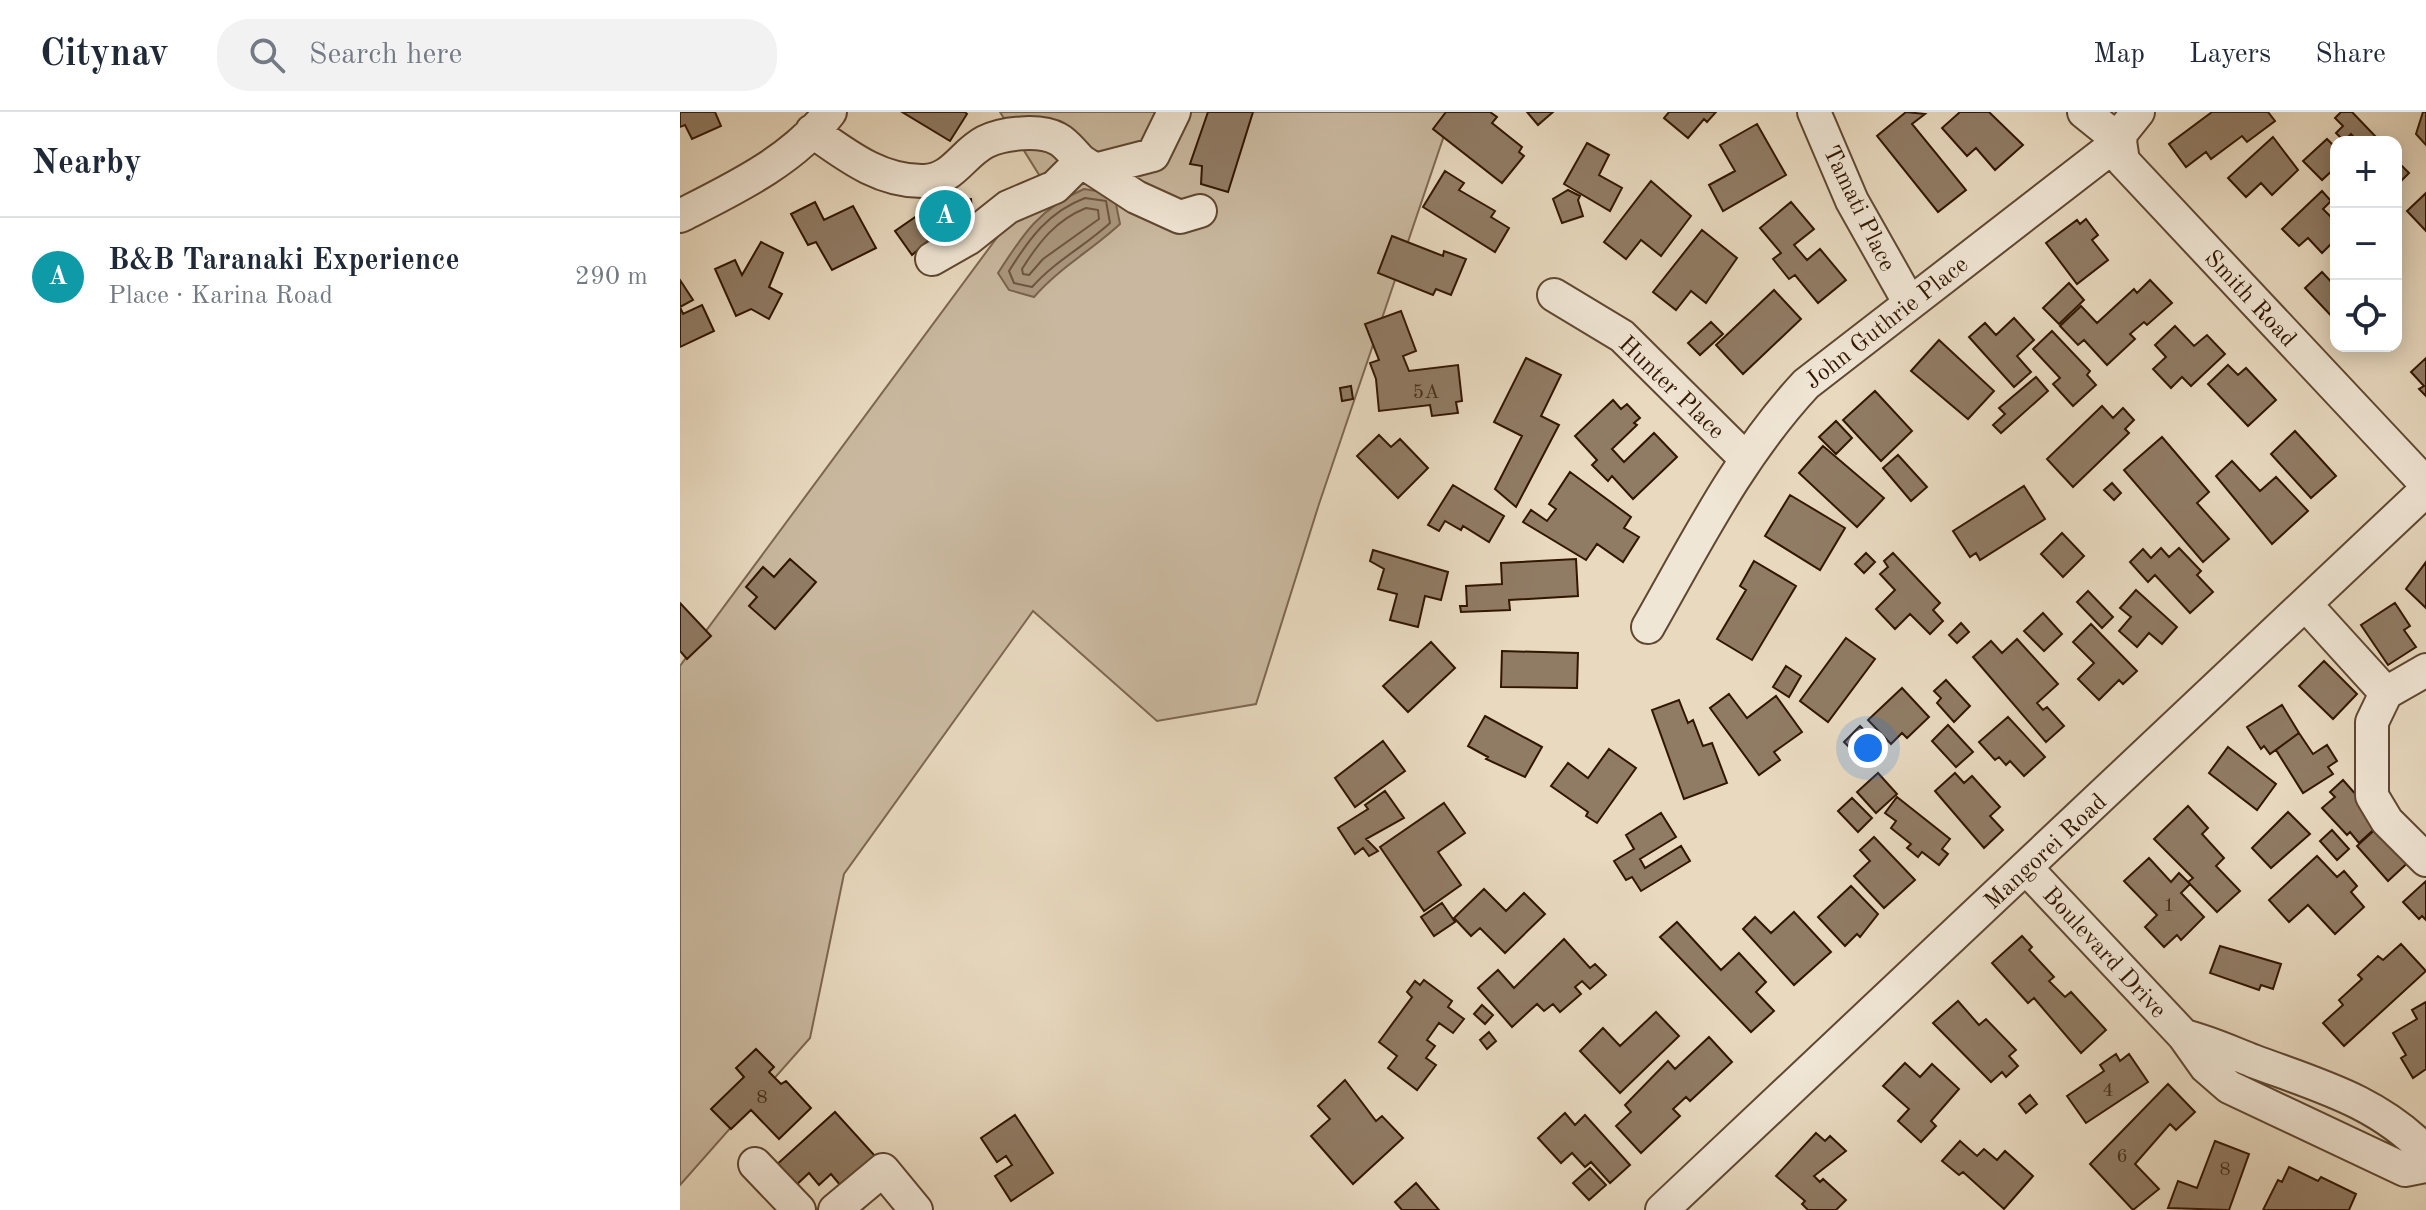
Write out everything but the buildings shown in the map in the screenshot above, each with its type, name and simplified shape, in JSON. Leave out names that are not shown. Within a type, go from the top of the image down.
[{"type":"street","points":[[932,259],[969,238],[1008,207],[1055,187],[1088,166],[1153,155],[1174,112]]},
{"type":"street","name":"Tamati Place","points":[[1814,112],[1852,201],[1909,302]]},
{"type":"street","name":"Smith Road","points":[[2084,112],[2120,141],[2123,161],[2424,495]]},
{"type":"street","points":[[2120,141],[2122,132],[2138,112]]},
{"type":"street","points":[[680,216],[750,179],[821,122],[849,157],[892,179],[927,181],[952,172],[985,142],[1029,133],[1058,139],[1088,166],[1136,197],[1180,217],[1200,211]]},
{"type":"street","name":"John Guthrie Place","points":[[1648,627],[1745,458],[1772,420],[1806,384],[2120,141]]},
{"type":"street","name":"Hunter Place","points":[[1554,295],[1622,336],[1745,458]]},
{"type":"street","name":"Mangorei Road","points":[[1662,1210],[2424,495]]},
{"type":"street","points":[[2306,605],[2386,693]]},
{"type":"street","points":[[2426,670],[2386,693],[2372,722],[2372,796],[2387,821],[2426,860]]},
{"type":"street","name":"Boulevard Drive","points":[[2026,868],[2184,1036],[2206,1067],[2229,1087],[2405,1170],[2426,1166]]},
{"type":"street","name":"Boulevard Drive","points":[[2184,1036],[2217,1044],[2251,1060],[2339,1090],[2403,1127],[2426,1152]]},
{"type":"street","points":[[755,1164],[799,1210]]},
{"type":"street","points":[[835,1210],[883,1170],[916,1210]]},
{"type":"shaded area","points":[[1000,112],[1452,112],[1319,504],[1256,704],[1157,721],[1033,611],[844,874],[810,1038],[680,1185],[680,666],[1041,178]]},
{"type":"water","points":[[1084,189],[1114,194],[1120,224],[1034,297],[1009,290],[998,273],[1016,246],[1044,214]]},
{"type":"place","name":"B&B Taranaki Experience","points":[[945,216]]}]
